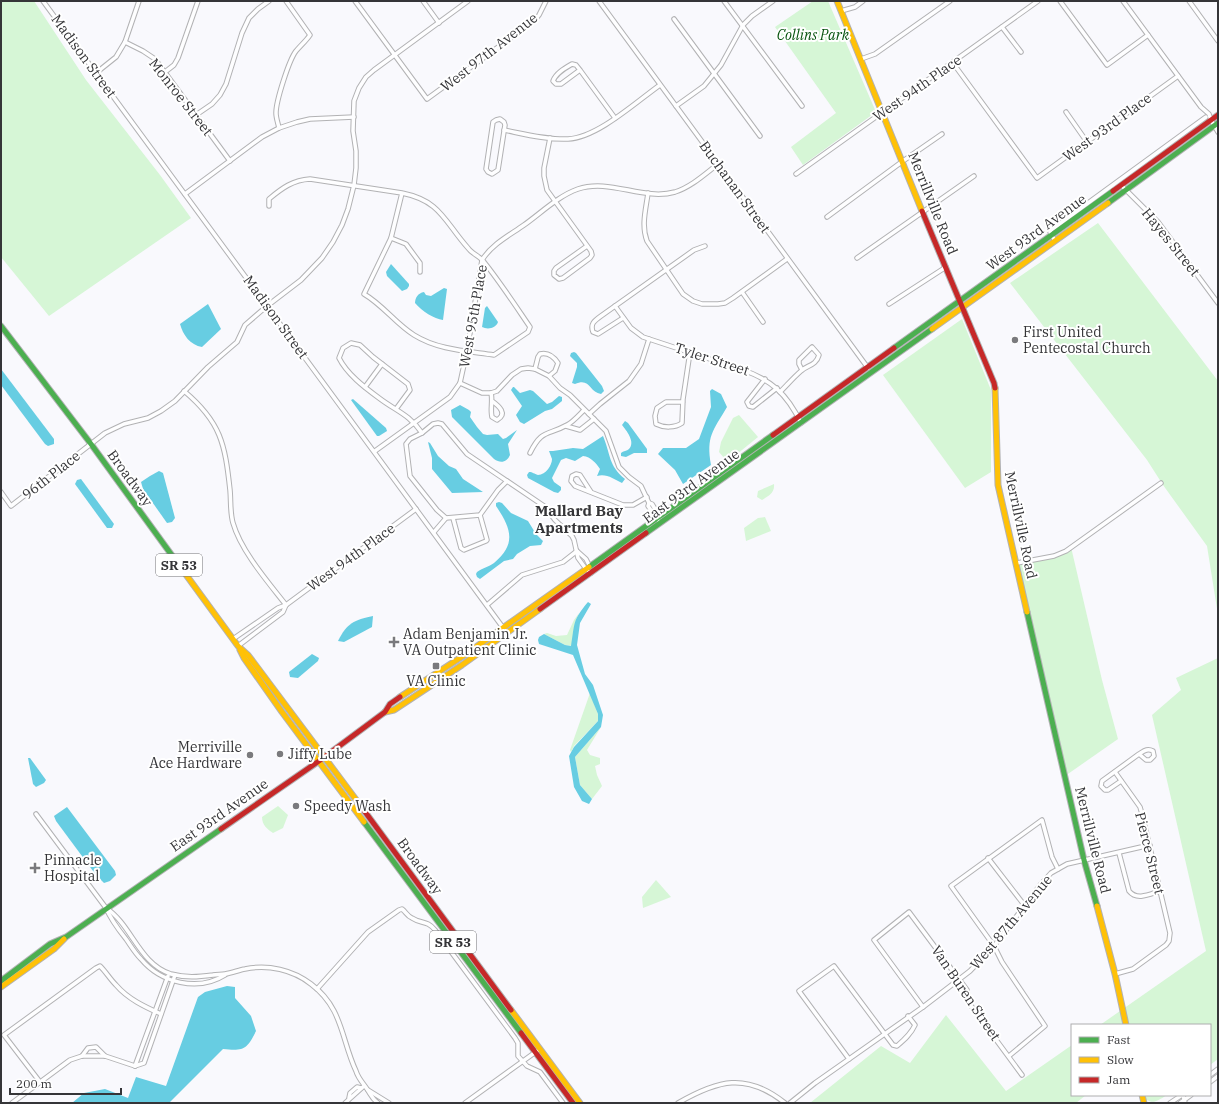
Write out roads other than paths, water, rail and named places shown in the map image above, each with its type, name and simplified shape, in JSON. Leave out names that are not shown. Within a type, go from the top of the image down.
[{"type":"street","name":"Madison Street","points":[[43,1],[375,451],[507,633]]},
{"type":"street","points":[[96,72],[116,57],[125,42],[139,1]]},
{"type":"street","points":[[165,72],[174,65],[178,58],[193,11],[198,1]]},
{"type":"street","points":[[196,115],[212,104],[220,95],[226,84],[242,34],[249,18],[269,1]]},
{"type":"street","points":[[279,128],[276,114],[277,107],[290,63],[295,51],[310,35],[286,1]]},
{"type":"street","points":[[355,1],[395,55]]},
{"type":"street","points":[[423,1],[439,23]]},
{"type":"street","name":"96th Place","points":[[1,492],[11,506],[105,434],[124,424],[148,418],[162,411],[175,401],[208,367],[237,342],[244,325],[301,280],[322,258],[342,225],[354,185],[356,162],[353,131],[354,101],[359,88],[366,77],[468,1]]},
{"type":"street","name":"West 97th Avenue","points":[[395,55],[427,100],[534,21],[539,15],[546,1]]},
{"type":"street","name":"Buchanan Street","points":[[600,1],[870,370]]},
{"type":"street","points":[[724,1],[802,106]]},
{"type":"street","points":[[676,106],[704,86],[715,74],[726,56],[734,38],[743,25],[772,1]]},
{"type":"street","name":"Merrillville Road","points":[[837,1],[994,382],[998,485],[1084,860],[1115,974],[1126,1024]]},
{"type":"street","points":[[841,11],[855,7],[863,1]]},
{"type":"street","points":[[861,60],[874,54],[950,1]]},
{"type":"street","name":"West 94th Place","points":[[796,174],[1038,1]]},
{"type":"street","points":[[1060,1],[1107,65],[1148,35]]},
{"type":"street","points":[[1124,1],[1201,107],[1209,114],[1208,119]]},
{"type":"street","points":[[1189,1],[1218,41]]},
{"type":"street","points":[[674,19],[760,136]]},
{"type":"street","points":[[1002,27],[1020,52]]},
{"type":"street","name":"Monroe Street","points":[[125,42],[155,59],[230,161]]},
{"type":"street","name":"West 93rd Place","points":[[952,63],[1037,178],[1178,76]]},
{"type":"street","points":[[580,70],[561,84],[556,84],[554,81],[556,75],[572,64],[576,65],[580,70],[615,118]]},
{"type":"street","points":[[504,130],[550,138],[567,139],[584,136],[596,131],[660,85]]},
{"type":"street","points":[[1066,112],[1087,142]]},
{"type":"street","name":"West 93rd Avenue","points":[[870,370],[960,301],[1121,185],[1208,119],[1218,115]]},
{"type":"street","points":[[185,194],[262,137],[279,128],[310,119],[354,117]]},
{"type":"street","points":[[500,119],[505,125],[504,130],[498,170],[492,174],[486,169],[493,122],[500,119]]},
{"type":"street","points":[[1208,119],[1216,124],[1218,132]]},
{"type":"street","points":[[1055,241],[1051,235],[1051,230],[1208,119]]},
{"type":"street","name":"West 93rd Avenue","points":[[870,370],[1055,241],[1216,124]]},
{"type":"street","points":[[827,217],[942,134]]},
{"type":"street","points":[[550,138],[544,176],[547,190],[591,251],[592,255],[563,278],[560,279],[554,274],[556,268],[587,246]]},
{"type":"street","name":"West 95th Place","points":[[375,451],[450,397],[460,383],[468,351],[482,260],[492,248],[555,202],[577,189],[597,186],[648,193],[668,194],[683,189],[718,164]]},
{"type":"street","points":[[857,258],[974,176]]},
{"type":"street","points":[[269,206],[270,199],[289,184],[301,180],[316,180],[354,185],[402,193],[414,195],[429,202],[441,213],[471,252],[482,260],[530,327],[528,332],[494,355],[446,348],[430,344],[413,335],[394,320],[374,300],[364,294],[392,238],[402,193]]},
{"type":"street","name":"Hayes Street","points":[[1121,185],[1158,222],[1218,303]]},
{"type":"street","points":[[648,193],[643,224],[644,233],[651,248],[683,294],[693,301],[710,305],[725,303],[787,258]]},
{"type":"street","points":[[392,238],[406,244],[420,263],[420,272]]},
{"type":"street","points":[[623,318],[598,334],[593,332],[591,327],[594,322],[615,306],[694,250],[705,246]]},
{"type":"street","points":[[889,304],[946,267]]},
{"type":"street","points":[[742,292],[763,322]]},
{"type":"street","name":"Tyler Street","points":[[615,306],[623,318],[637,333],[649,339],[748,371],[765,379],[777,388],[795,410],[801,423]]},
{"type":"street","name":"Broadway","points":[[1,326],[91,444],[233,639],[244,658],[319,761],[538,1051],[580,1103]]},
{"type":"street","points":[[589,414],[629,381],[641,364],[649,339]]},
{"type":"street","points":[[396,408],[410,390],[408,384],[360,345],[351,343],[343,348],[339,358],[343,366],[379,398],[396,408],[414,422],[422,433]]},
{"type":"street","points":[[780,392],[802,370],[810,367],[819,358],[820,354],[812,348],[799,360],[802,370]]},
{"type":"street","points":[[683,402],[666,402],[657,408],[655,416],[656,424],[678,426],[682,423],[683,402],[690,352]]},
{"type":"street","points":[[535,369],[540,354],[545,353],[551,356],[558,363],[558,367],[549,376]]},
{"type":"street","points":[[366,387],[382,364]]},
{"type":"street","points":[[460,383],[482,393],[491,393],[497,391],[512,375],[521,369],[535,369],[549,376],[606,431],[619,468],[641,486],[659,519]]},
{"type":"street","name":"East 93rd Avenue","points":[[385,712],[394,710],[462,665],[592,573],[659,519],[798,417],[870,370]]},
{"type":"street","name":"East 93rd Avenue","points":[[1,987],[54,949],[66,937],[106,908],[319,761],[385,712],[390,704],[588,567],[801,423],[870,370]]},
{"type":"street","points":[[765,379],[747,402],[749,406],[753,407],[777,388]]},
{"type":"street","points":[[184,391],[200,404],[217,429],[226,454],[233,522],[237,534],[246,550],[286,605]]},
{"type":"street","points":[[491,393],[491,413],[492,417],[497,420],[503,414],[492,401]]},
{"type":"street","points":[[530,453],[534,444],[543,434],[566,426],[584,410]]},
{"type":"street","points":[[566,426],[580,430],[594,419]]},
{"type":"street","points":[[507,481],[498,490],[480,515],[446,518],[410,476],[406,444],[410,439],[422,433],[434,424],[442,424],[467,454],[507,481],[544,506],[555,520],[572,536],[577,551],[586,559],[588,567],[592,573]]},
{"type":"street","points":[[591,492],[580,475],[576,474],[572,476],[571,480],[573,484],[591,492],[623,505],[633,505],[647,497]]},
{"type":"street","points":[[1017,563],[1054,556],[1066,551],[1161,483]]},
{"type":"street","name":"West 94th Place","points":[[233,639],[278,608],[286,605],[416,509]]},
{"type":"street","points":[[452,518],[461,548],[464,550],[487,540],[480,515]]},
{"type":"street","points":[[434,532],[446,518]]},
{"type":"street","points":[[487,605],[522,575],[563,562],[577,551]]},
{"type":"street","name":"West 94th Place","points":[[238,646],[283,612],[286,605]]},
{"type":"street","name":"Broadway","points":[[238,646],[248,655],[324,756],[538,1051],[573,1103]]},
{"type":"street","points":[[1122,781],[1108,790],[1103,789],[1101,784],[1102,781],[1139,754]]},
{"type":"street","name":"Pierce Street","points":[[1115,772],[1140,807],[1170,933],[1169,941],[1166,946],[1144,962],[1133,968],[1115,974]]},
{"type":"street","points":[[36,814],[106,908],[110,918],[140,959],[155,972],[173,980],[187,983],[204,983],[216,980],[226,974],[246,968],[264,967],[275,968],[295,974],[304,979],[324,996],[335,1011],[355,1070],[363,1087],[389,1103]]},
{"type":"street","points":[[1009,1056],[1045,1026],[1002,962],[994,946],[951,886],[1042,820],[1052,857],[1058,869]]},
{"type":"street","name":"West 87th Avenue","points":[[790,1103],[908,1016],[960,980],[994,946],[1041,884],[1058,869],[1067,864],[1150,845]]},
{"type":"street","points":[[1120,853],[1129,891],[1132,895],[1139,897],[1160,891]]},
{"type":"street","points":[[988,858],[1025,906]]},
{"type":"street","points":[[106,908],[115,914],[139,948],[152,962],[169,974],[193,978],[214,974],[226,974]]},
{"type":"street","points":[[317,989],[368,932],[402,909],[413,920],[430,924],[435,930],[515,1038],[518,1047],[517,1053],[523,1062],[530,1069],[540,1072],[563,1103]]},
{"type":"street","name":"Van Buren Street","points":[[923,1007],[874,940],[910,912],[967,990],[969,1002],[1022,1075]]},
{"type":"street","name":"East 93rd Avenue","points":[[1,981],[50,944],[66,937]]},
{"type":"street","points":[[40,1082],[4,1035],[96,968],[100,966],[116,986],[125,994],[147,1008],[162,1014]]},
{"type":"street","points":[[849,1059],[799,991],[834,966],[893,1045],[897,1046],[914,1028],[915,1025],[908,1016]]},
{"type":"street","points":[[135,1066],[169,974]]},
{"type":"street","points":[[12,1103],[70,1060],[82,1056],[105,1056],[135,1066],[144,1063],[175,975]]},
{"type":"street","points":[[82,1056],[88,1048],[96,1047],[105,1056]]},
{"type":"street","points":[[465,1103],[538,1051]]},
{"type":"street","points":[[678,1103],[713,1086],[732,1082],[744,1082],[756,1086],[770,1092],[785,1103]]},
{"type":"street","points":[[345,1103],[363,1087]]},
{"type":"street","points":[[368,1090],[371,1097],[378,1103]]},
{"type":"street","points":[[1170,1103],[1180,1096]]},
{"type":"street","points":[[1180,1103],[1184,1102]]},
{"type":"water","points":[[391,264],[409,284],[407,289],[402,291],[387,276],[386,272]]},
{"type":"water","points":[[444,288],[447,289],[443,320],[428,314],[415,303],[416,298],[420,293],[424,292],[426,295],[431,296]]},
{"type":"water","points":[[208,304],[221,329],[202,347],[194,344],[188,339],[180,324]]},
{"type":"water","points":[[487,306],[498,322],[494,327],[484,328],[482,327],[485,308]]},
{"type":"water","points":[[574,352],[602,386],[604,391],[601,394],[594,391],[584,382],[575,384],[572,383],[577,367],[577,363],[570,356],[571,353]]},
{"type":"water","points":[[1,369],[54,439],[54,444],[48,446],[45,444],[1,385]]},
{"type":"water","points":[[513,387],[520,393],[530,390],[533,391],[547,404],[559,396],[562,397],[562,401],[552,409],[545,411],[524,424],[520,422],[516,415],[522,406],[511,390]]},
{"type":"water","points":[[712,389],[721,394],[727,407],[714,428],[710,440],[709,447],[711,465],[683,484],[675,470],[658,454],[663,448],[686,448],[699,439],[711,407],[710,391]]},
{"type":"water","points":[[353,399],[386,428],[387,431],[377,436],[351,400]]},
{"type":"water","points":[[460,405],[471,412],[470,417],[483,434],[498,434],[503,439],[517,430],[508,444],[510,455],[504,462],[494,459],[452,417],[451,410]]},
{"type":"water","points":[[625,421],[647,449],[647,453],[634,453],[626,457],[621,456],[621,453],[629,449],[631,446],[630,436],[622,425]]},
{"type":"water","points":[[603,436],[613,464],[625,479],[622,483],[607,476],[597,476],[600,469],[591,459],[583,456],[575,461],[566,458],[561,460],[552,478],[554,482],[561,487],[561,490],[558,493],[528,478],[527,475],[529,472],[541,475],[548,469],[552,459],[549,451],[573,448],[583,449]]},
{"type":"water","points":[[428,442],[438,456],[449,466],[456,469],[463,479],[483,492],[452,493],[432,469],[432,458]]},
{"type":"water","points":[[159,471],[163,473],[175,518],[172,522],[167,523],[143,489],[141,482]]},
{"type":"water","points":[[81,479],[114,524],[112,528],[107,528],[75,484],[77,480]]},
{"type":"water","points":[[496,503],[502,503],[511,513],[528,521],[536,534],[543,541],[541,545],[530,546],[517,554],[513,559],[504,561],[480,579],[477,577],[477,572],[494,563],[506,549],[509,542],[508,529],[496,506]]},
{"type":"water","points":[[588,602],[591,604],[580,623],[577,645],[585,674],[593,685],[603,715],[601,727],[575,757],[580,785],[592,799],[589,804],[582,801],[574,787],[569,756],[574,747],[598,721],[598,714],[573,655],[539,644],[538,640],[539,637],[544,634],[565,645],[571,646],[577,618]]},
{"type":"water","points":[[373,616],[372,627],[344,642],[338,641],[348,626],[352,623]]},
{"type":"water","points":[[312,654],[319,658],[318,661],[298,678],[290,677],[289,672]]},
{"type":"water","points":[[28,758],[30,758],[46,780],[44,783],[36,787],[33,784]]},
{"type":"water","points":[[67,807],[115,871],[116,875],[110,881],[104,883],[96,875],[56,821],[54,816]]},
{"type":"water","points":[[227,986],[235,987],[235,998],[251,1016],[256,1031],[247,1046],[235,1050],[223,1049],[169,1103],[72,1103],[84,1093],[105,1089],[128,1098],[136,1077],[166,1086],[198,997],[205,992]]},
{"type":"place","name":"First United Pentecostal Church","points":[[1015,340]]},
{"type":"place","name":"Adam Benjamin Jr. VA Outpatient Clinic","points":[[394,642]]},
{"type":"place","name":"VA Clinic","points":[[436,666]]},
{"type":"place","name":"Jiffy Lube","points":[[280,754]]},
{"type":"place","name":"Merriville Ace Hardware","points":[[250,755]]},
{"type":"place","name":"Speedy Wash","points":[[296,806]]},
{"type":"place","name":"Pinnacle Hospital","points":[[35,868]]},
{"type":"district","name":"Mallard Bay Apartments","points":[[579,518]]},
{"type":"park label","name":"Collins Park","points":[[813,35]]}]
